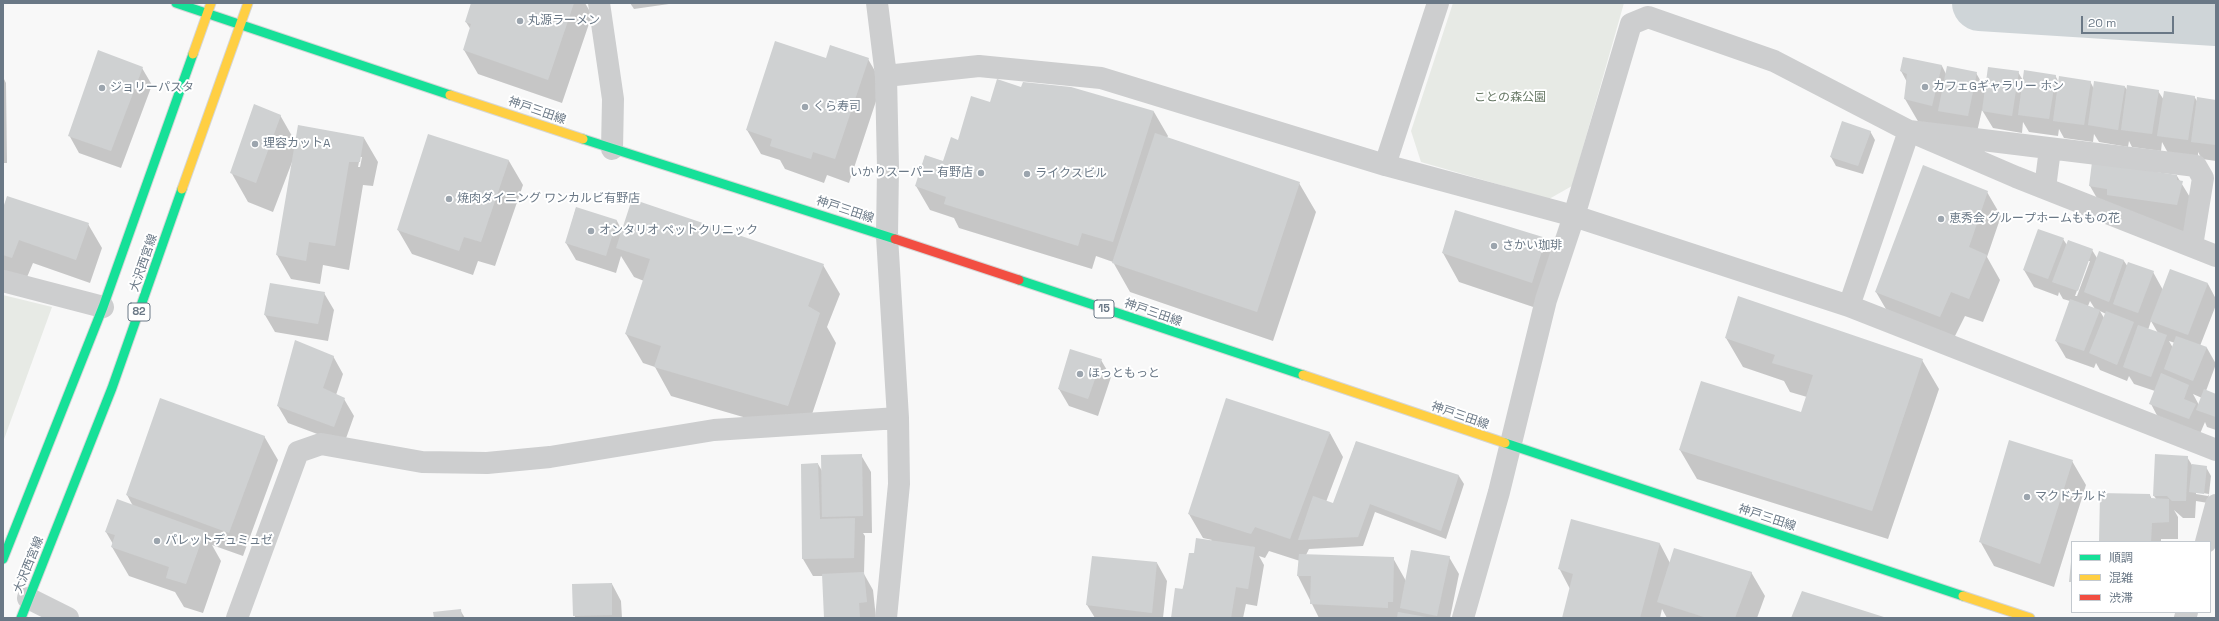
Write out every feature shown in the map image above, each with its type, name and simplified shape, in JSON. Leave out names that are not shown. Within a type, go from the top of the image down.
[{"type":"main road","name":"神戸三田線","points":[[176,3],[612,149],[887,236],[1510,446],[2030,618]]},
{"type":"main road","name":"大沢西宮線","points":[[3,559],[103,308],[211,3]]},
{"type":"main road","name":"大沢西宮線","points":[[21,618],[112,388],[248,3]]},
{"type":"street","points":[[599,3],[613,99],[612,149]]},
{"type":"street","points":[[878,3],[886,76],[888,168],[887,236],[898,418],[899,484],[886,618]]},
{"type":"street","points":[[1384,165],[1438,3]]},
{"type":"street","points":[[1463,618],[1510,446],[1546,300],[1574,216],[1631,24],[1648,17],[1774,61],[1909,131],[2044,188],[2216,256]]},
{"type":"street","points":[[886,76],[979,66],[1101,78],[1384,165],[1574,216],[1849,306],[2216,450]]},
{"type":"street","points":[[1909,131],[2196,166],[2203,178],[2192,246]]},
{"type":"street","points":[[1849,306],[1909,131]]},
{"type":"street","points":[[2044,188],[2050,149]]},
{"type":"street","points":[[3,281],[103,308]]},
{"type":"street","points":[[237,618],[298,452],[321,444],[422,462],[487,463],[550,457],[714,430],[898,418]]},
{"type":"street","points":[[2206,541],[2216,505]]},
{"type":"street","points":[[28,598],[61,617]]},
{"type":"green space","name":"ことの森公園","points":[[1453,3],[1624,3],[1572,186],[1549,199],[1421,162],[1411,131]]},
{"type":"green space","points":[[3,295],[52,307],[3,442]]},
{"type":"building","points":[[471,3],[574,3],[548,80],[463,50],[471,24],[465,22]]},
{"type":"building","points":[[775,41],[826,58],[830,45],[869,58],[835,159],[813,152],[811,159],[770,146],[772,139],[746,130]]},
{"type":"building","points":[[98,50],[143,67],[111,151],[68,136]]},
{"type":"building","points":[[1903,57],[1942,65],[1932,106],[1904,99],[1907,74],[1900,71]]},
{"type":"building","points":[[1947,66],[1977,72],[1968,116],[1938,111]]},
{"type":"building","points":[[1988,67],[2019,71],[2012,116],[1982,111]]},
{"type":"building","points":[[2024,70],[2056,75],[2049,119],[2018,115]]},
{"type":"building","points":[[2059,76],[2091,81],[2084,125],[2053,121]]},
{"type":"building","name":"ライクスビル","points":[[997,79],[1021,87],[1023,82],[1071,87],[1154,111],[1113,242],[1082,233],[1078,246],[944,204],[946,197],[915,186],[925,155],[943,161],[951,137],[958,140],[971,96],[990,102]]},
{"type":"building","points":[[2094,81],[2125,86],[2118,130],[2088,125]]},
{"type":"building","points":[[2127,85],[2159,90],[2152,134],[2121,130]]},
{"type":"building","points":[[2164,91],[2195,96],[2188,140],[2157,136]]},
{"type":"building","points":[[2197,97],[2216,100],[2216,145],[2191,142]]},
{"type":"building","name":"理容カットA","points":[[254,104],[281,115],[256,183],[230,173]]},
{"type":"building","points":[[1842,121],[1871,131],[1858,166],[1830,157]]},
{"type":"building","points":[[298,125],[364,137],[360,162],[349,162],[335,246],[309,242],[306,261],[276,255]]},
{"type":"building","points":[[1155,133],[1300,182],[1257,312],[1112,263]]},
{"type":"building","points":[[428,134],[509,160],[481,242],[464,237],[459,251],[397,230]]},
{"type":"building","points":[[2092,162],[2177,175],[2177,180],[2183,181],[2177,205],[2107,195],[2107,189],[2089,186]]},
{"type":"building","name":"恵秀会 グループホームももの花","points":[[1923,165],[1988,191],[1969,247],[1987,255],[1969,299],[1951,292],[1940,317],[1875,292]]},
{"type":"building","points":[[7,196],[89,223],[76,260],[19,240],[12,258],[3,255],[3,208]]},
{"type":"building","points":[[632,199],[824,264],[808,306],[820,313],[788,406],[654,367],[661,346],[625,334],[650,259],[616,248]]},
{"type":"building","name":"オンタリオ ペットクリニック","points":[[576,207],[617,220],[606,256],[565,243]]},
{"type":"building","name":"さかい珈琲","points":[[1455,210],[1546,238],[1532,283],[1442,253]]},
{"type":"building","points":[[2038,229],[2064,238],[2048,279],[2023,270]]},
{"type":"building","points":[[2068,240],[2093,249],[2078,291],[2052,282]]},
{"type":"building","points":[[2099,251],[2124,260],[2109,302],[2084,292]]},
{"type":"building","points":[[2128,262],[2154,271],[2138,313],[2113,304]]},
{"type":"building","points":[[2170,269],[2208,283],[2188,335],[2150,321]]},
{"type":"building","points":[[270,283],[325,292],[318,324],[264,315]]},
{"type":"building","points":[[1738,296],[1923,359],[1872,511],[1679,450],[1701,381],[1801,412],[1813,375],[1772,363],[1775,355],[1725,338]]},
{"type":"building","points":[[2070,299],[2100,310],[2084,351],[2055,341]]},
{"type":"building","points":[[2106,311],[2134,322],[2117,365],[2089,353]]},
{"type":"building","points":[[2138,325],[2167,335],[2151,377],[2123,367]]},
{"type":"building","points":[[2176,336],[2207,347],[2193,381],[2164,369]]},
{"type":"building","points":[[295,340],[334,356],[323,388],[345,398],[334,427],[277,406]]},
{"type":"building","name":"ほっともっと","points":[[1070,349],[1102,359],[1088,399],[1058,389]]},
{"type":"building","points":[[2161,373],[2189,385],[2184,399],[2196,404],[2189,419],[2149,404]]},
{"type":"building","points":[[2204,389],[2216,394],[2216,417],[2196,410]]},
{"type":"building","points":[[160,398],[265,436],[229,533],[126,495]]},
{"type":"building","points":[[1226,398],[1330,432],[1290,539],[1255,527],[1251,534],[1188,514]]},
{"type":"building","points":[[2009,440],[2073,460],[2040,564],[1979,542]]},
{"type":"building","points":[[1356,441],[1459,475],[1441,531],[1370,504],[1358,537],[1298,540],[1313,496],[1333,503]]},
{"type":"building","points":[[862,454],[863,516],[822,517],[821,455]]},
{"type":"building","points":[[2155,454],[2188,456],[2186,501],[2172,501],[2167,496],[2153,496]]},
{"type":"building","points":[[818,463],[820,519],[855,518],[854,558],[802,559],[801,464]]},
{"type":"building","points":[[2192,464],[2207,466],[2204,494],[2189,492]]},
{"type":"building","points":[[2100,493],[2150,494],[2150,498],[2169,499],[2169,522],[2152,523],[2151,541],[2099,541]]},
{"type":"building","name":"パレットデュミュゼ","points":[[117,499],[205,531],[186,584],[166,578],[169,567],[111,547],[115,535],[105,532]]},
{"type":"building","points":[[1571,519],[1660,543],[1640,618],[1562,618],[1573,574],[1558,569]]},
{"type":"building","points":[[1196,538],[1255,547],[1248,589],[1236,587],[1231,618],[1171,618],[1175,588],[1183,589],[1189,553],[1194,553]]},
{"type":"building","points":[[1674,548],[1752,572],[1735,618],[1707,618],[1657,602]]},
{"type":"building","points":[[1411,550],[1450,556],[1437,616],[1400,608]]},
{"type":"building","points":[[1299,554],[1394,557],[1393,602],[1388,602],[1388,608],[1310,604],[1311,576],[1297,576]]},
{"type":"building","points":[[1092,556],[1157,562],[1152,613],[1086,605]]},
{"type":"building","points":[[2071,562],[2071,582],[2069,582]]},
{"type":"building","points":[[864,572],[867,602],[859,603],[860,618],[824,618],[822,574]]},
{"type":"building","points":[[612,583],[612,615],[573,616],[572,584]]},
{"type":"building","points":[[1802,591],[1887,618],[1791,618]]},
{"type":"building","points":[[461,609],[462,618],[434,618],[433,612]]},
{"type":"building","points":[[1398,612],[1426,617],[1397,618]]},
{"type":"waterway","points":[[1980,3],[2216,18]]},
{"type":"traffic: fast","points":[[176,3],[450,95]]},
{"type":"traffic: fast","points":[[3,559],[103,307],[193,54]]},
{"type":"traffic: fast","points":[[583,139],[895,239]]},
{"type":"traffic: fast","points":[[21,618],[112,388],[182,189]]},
{"type":"traffic: fast","points":[[1019,280],[1303,375]]},
{"type":"traffic: fast","points":[[1505,443],[1963,596]]},
{"type":"traffic: slow","points":[[193,54],[211,3]]},
{"type":"traffic: slow","points":[[182,189],[248,3]]},
{"type":"traffic: slow","points":[[450,95],[583,139]]},
{"type":"traffic: slow","points":[[1303,375],[1505,443]]},
{"type":"traffic: slow","points":[[1963,596],[2030,618]]},
{"type":"traffic: jam","points":[[895,239],[1019,280]]},
{"type":"place","name":"丸源ラーメン","points":[[520,21]]},
{"type":"place","name":"カフェGギャラリー ホン","points":[[1925,87]]},
{"type":"place","name":"ジョリーパスタ","points":[[102,88]]},
{"type":"place","name":"くら寿司","points":[[805,107]]},
{"type":"place","name":"理容カットA","points":[[255,144]]},
{"type":"place","name":"いかりスーパー 有野店","points":[[981,173]]},
{"type":"place","name":"ライクスビル","points":[[1027,174]]},
{"type":"place","name":"焼肉ダイニング ワンカルビ有野店","points":[[449,199]]},
{"type":"place","name":"恵秀会 グループホームももの花","points":[[1941,219]]},
{"type":"place","name":"オンタリオ ペットクリニック","points":[[591,231]]},
{"type":"place","name":"さかい珈琲","points":[[1494,246]]},
{"type":"place","name":"ほっともっと","points":[[1080,374]]},
{"type":"place","name":"マクドナルド","points":[[2027,497]]},
{"type":"place","name":"パレットデュミュゼ","points":[[157,541]]}]
